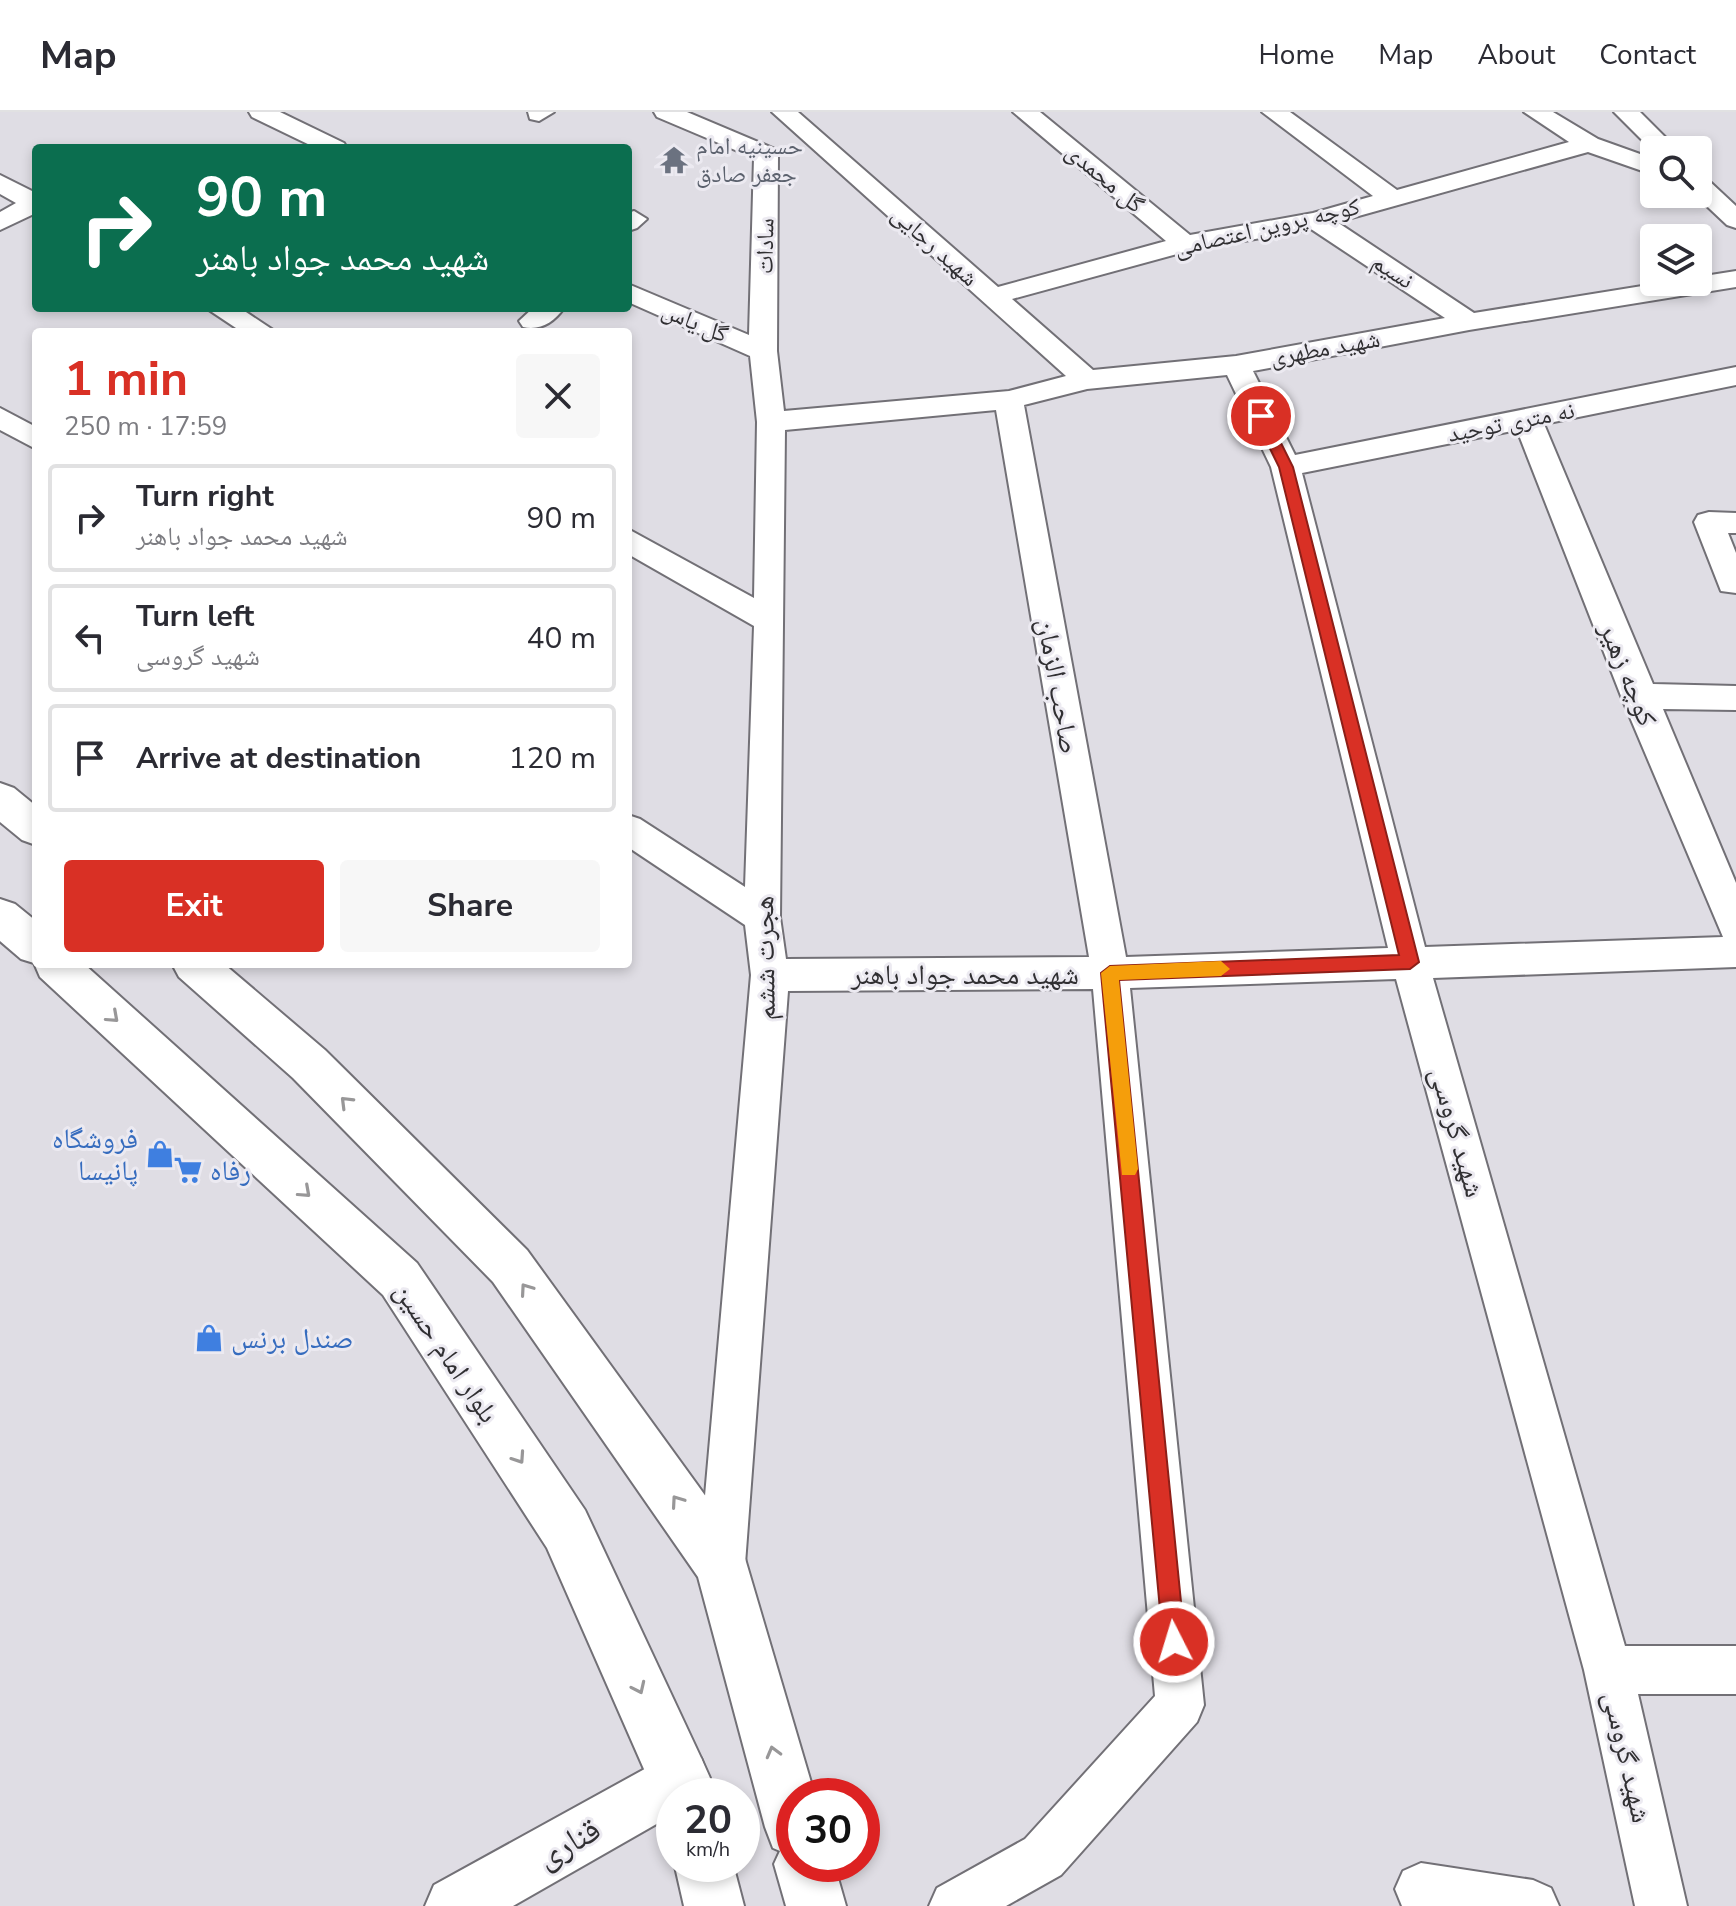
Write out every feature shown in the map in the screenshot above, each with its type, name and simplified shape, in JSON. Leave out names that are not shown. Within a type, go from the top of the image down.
[{"type":"main road","points":[[0,799],[32,826]]},
{"type":"main road","name":"بلوار امام حسین","points":[[61,968],[400,1279],[566,1529],[679,1778]]},
{"type":"main road","points":[[199,968],[309,1064],[510,1266],[722,1564],[781,1778]]},
{"type":"main road","name":"قناری","points":[[455,1906],[656,1801]]},
{"type":"main road","points":[[708,1882],[714,1906]]},
{"type":"main road","points":[[809,1882],[816,1906]]},
{"type":"street","points":[[261,112],[327,144]]},
{"type":"street","points":[[666,112],[766,154],[784,112]]},
{"type":"street","name":"شهید رجایی","points":[[784,112],[1087,380]]},
{"type":"street","name":"گل محمدی","points":[[1025,112],[1185,244]]},
{"type":"street","points":[[1274,112],[1391,197]]},
{"type":"street","points":[[1536,112],[1589,144],[1640,163]]},
{"type":"street","points":[[1626,112],[1651,136]]},
{"type":"street","name":"کوچه پروین اعتصامی","points":[[991,297],[1185,244],[1316,220],[1589,144]]},
{"type":"street","name":"سادات","points":[[763,351],[766,154]]},
{"type":"street","points":[[0,183],[32,201]]},
{"type":"street","points":[[1712,195],[1736,220]]},
{"type":"street","points":[[0,222],[32,205]]},
{"type":"street","name":"نسیم","points":[[1316,220],[1469,322]]},
{"type":"street","name":"شهید مطهری","points":[[771,422],[1009,400],[1087,380],[1236,365],[1469,322],[1736,279]]},
{"type":"street","name":"گل یاس","points":[[632,294],[763,351]]},
{"type":"street","points":[[227,312],[255,328]]},
{"type":"street","name":"هجرت ششم","points":[[722,1564],[770,975],[762,917],[770,621],[771,422],[763,351]]},
{"type":"street","name":"شهید گروسی","points":[[1236,365],[1286,467],[1410,962],[1608,1670],[1661,1906]]},
{"type":"street","name":"نه متری توحید","points":[[1286,467],[1736,376]]},
{"type":"street","name":"صاحب الزمان","points":[[955,1906],[1043,1857],[1180,1705],[1110,973],[1009,400]]},
{"type":"street","points":[[0,417],[32,437]]},
{"type":"street","name":"کوچه زهیر","points":[[1527,419],[1638,696],[1736,927]]},
{"type":"street","points":[[1722,522],[1735,592]]},
{"type":"street","points":[[632,542],[770,621]]},
{"type":"street","points":[[1638,696],[1736,698]]},
{"type":"street","points":[[632,832],[762,917]]},
{"type":"street","name":"شهید محمد جواد باهنر","points":[[770,975],[1110,973],[1736,952]]},
{"type":"street","points":[[1608,1670],[1736,1670]]},
{"type":"street","points":[[1421,1889],[1533,1906]]},
{"type":"slow traffic","points":[[1128,1169],[1110,973],[1221,969]]},
{"type":"place","name":"حسینیه امام جعفر صادق","points":[[674,160]]},
{"type":"place","name":"فروشگاه پانیسا","points":[[160,1154]]},
{"type":"place","name":"رفاه","points":[[188,1170]]},
{"type":"place","name":"صندل برنس","points":[[209,1338]]},
{"type":"route","points":[[1174,1642],[1110,973],[1410,962],[1286,467],[1261,416]]}]
